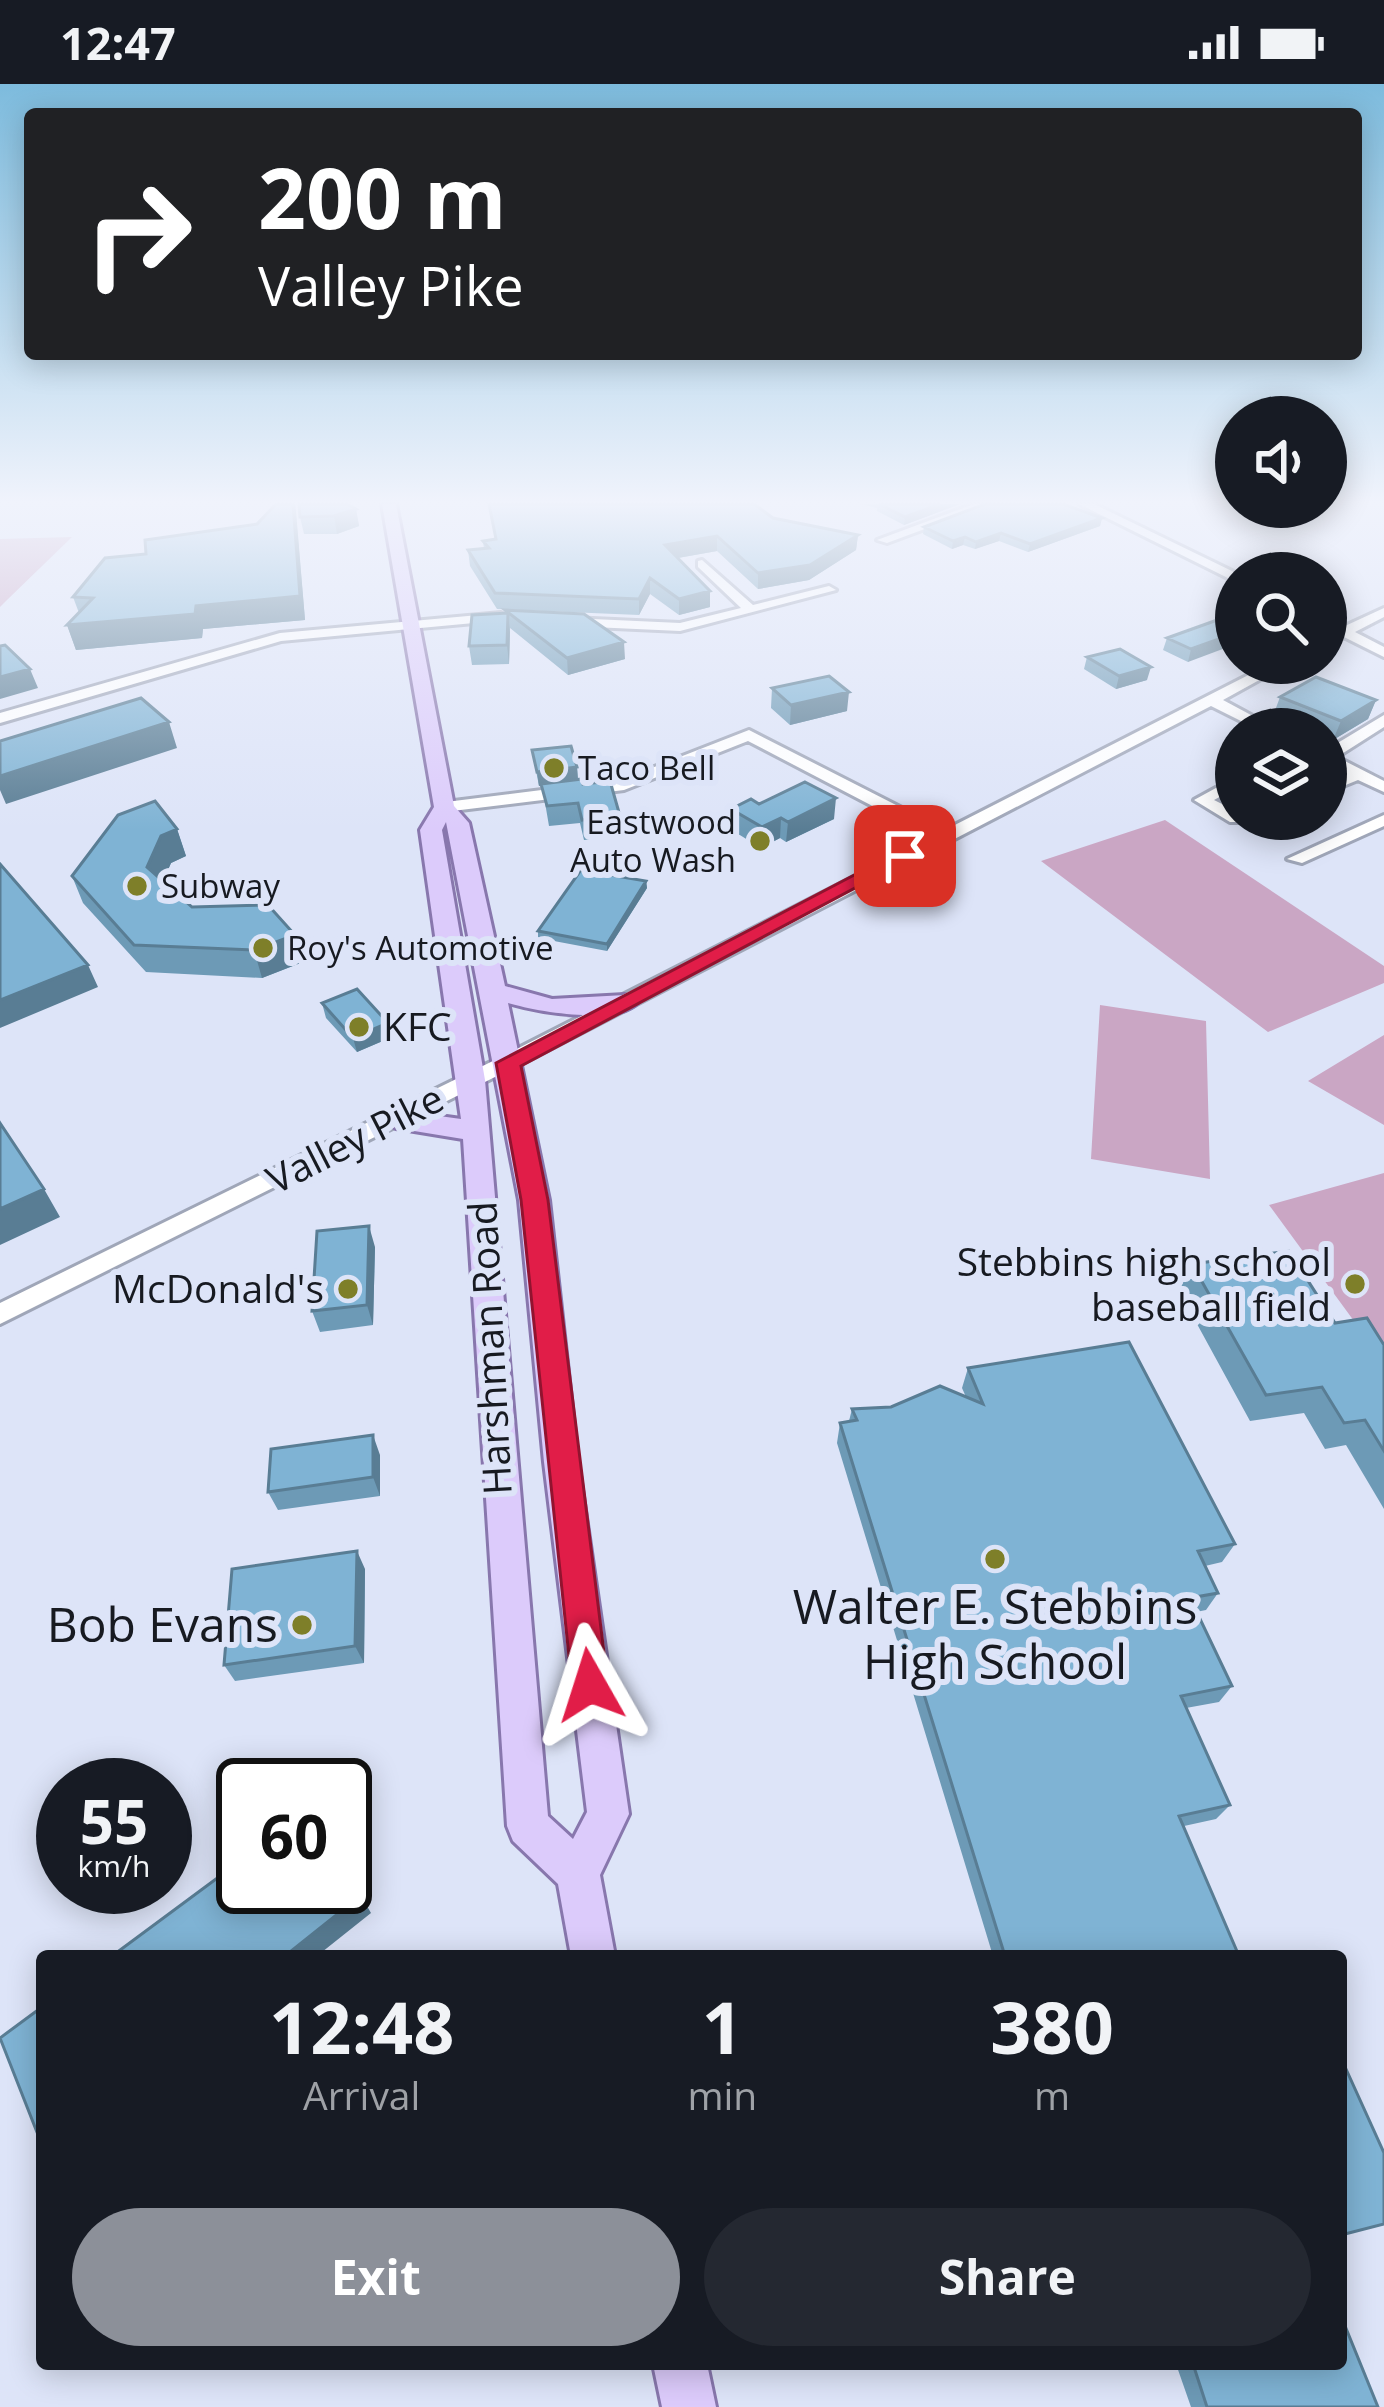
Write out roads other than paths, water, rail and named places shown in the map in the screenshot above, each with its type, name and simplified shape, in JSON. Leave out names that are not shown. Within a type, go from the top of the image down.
[{"type":"main road","name":"Harshman Road","points":[[409,612],[444,807],[458,823],[534,1200],[561,1462],[608,1814],[578,1873],[528,1826],[500,1510],[472,1080],[431,830],[444,807]]},
{"type":"main road","points":[[495,991],[551,1007],[626,1003]]},
{"type":"main road","points":[[396,1119],[476,1131]]},
{"type":"main road","points":[[578,1873],[592,1950]]},
{"type":"main road","points":[[681,2370],[689,2407]]},
{"type":"street","points":[[558,621],[680,627],[742,612]]},
{"type":"street","points":[[1347,630],[1383,612]]},
{"type":"street","points":[[0,718],[251,643],[411,621],[520,619]]},
{"type":"street","points":[[1347,632],[1384,653]]},
{"type":"street","name":"Valley Pike","points":[[0,1314],[508,1063],[1242,684]]},
{"type":"street","points":[[1211,700],[1227,708]]},
{"type":"street","points":[[1347,744],[1384,720]]},
{"type":"street","points":[[444,807],[624,785],[749,735],[943,836]]},
{"type":"street","points":[[1347,768],[1384,787]]},
{"type":"street","points":[[1347,779],[1358,774]]},
{"type":"street","points":[[1296,859],[1384,820]]},
{"type":"place","name":"Taco Bell","points":[[554,768]]},
{"type":"place","name":"Eastwood Auto Wash","points":[[760,841]]},
{"type":"place","name":"Subway","points":[[137,886]]},
{"type":"place","name":"Roy's Automotive","points":[[263,948]]},
{"type":"place","name":"KFC","points":[[359,1027]]},
{"type":"place","name":"Stebbins high school baseball field","points":[[1355,1284]]},
{"type":"place","name":"McDonald's","points":[[348,1289]]},
{"type":"place","name":"Walter E. Stebbins High School","points":[[995,1559]]},
{"type":"place","name":"Bob Evans","points":[[302,1625]]}]
